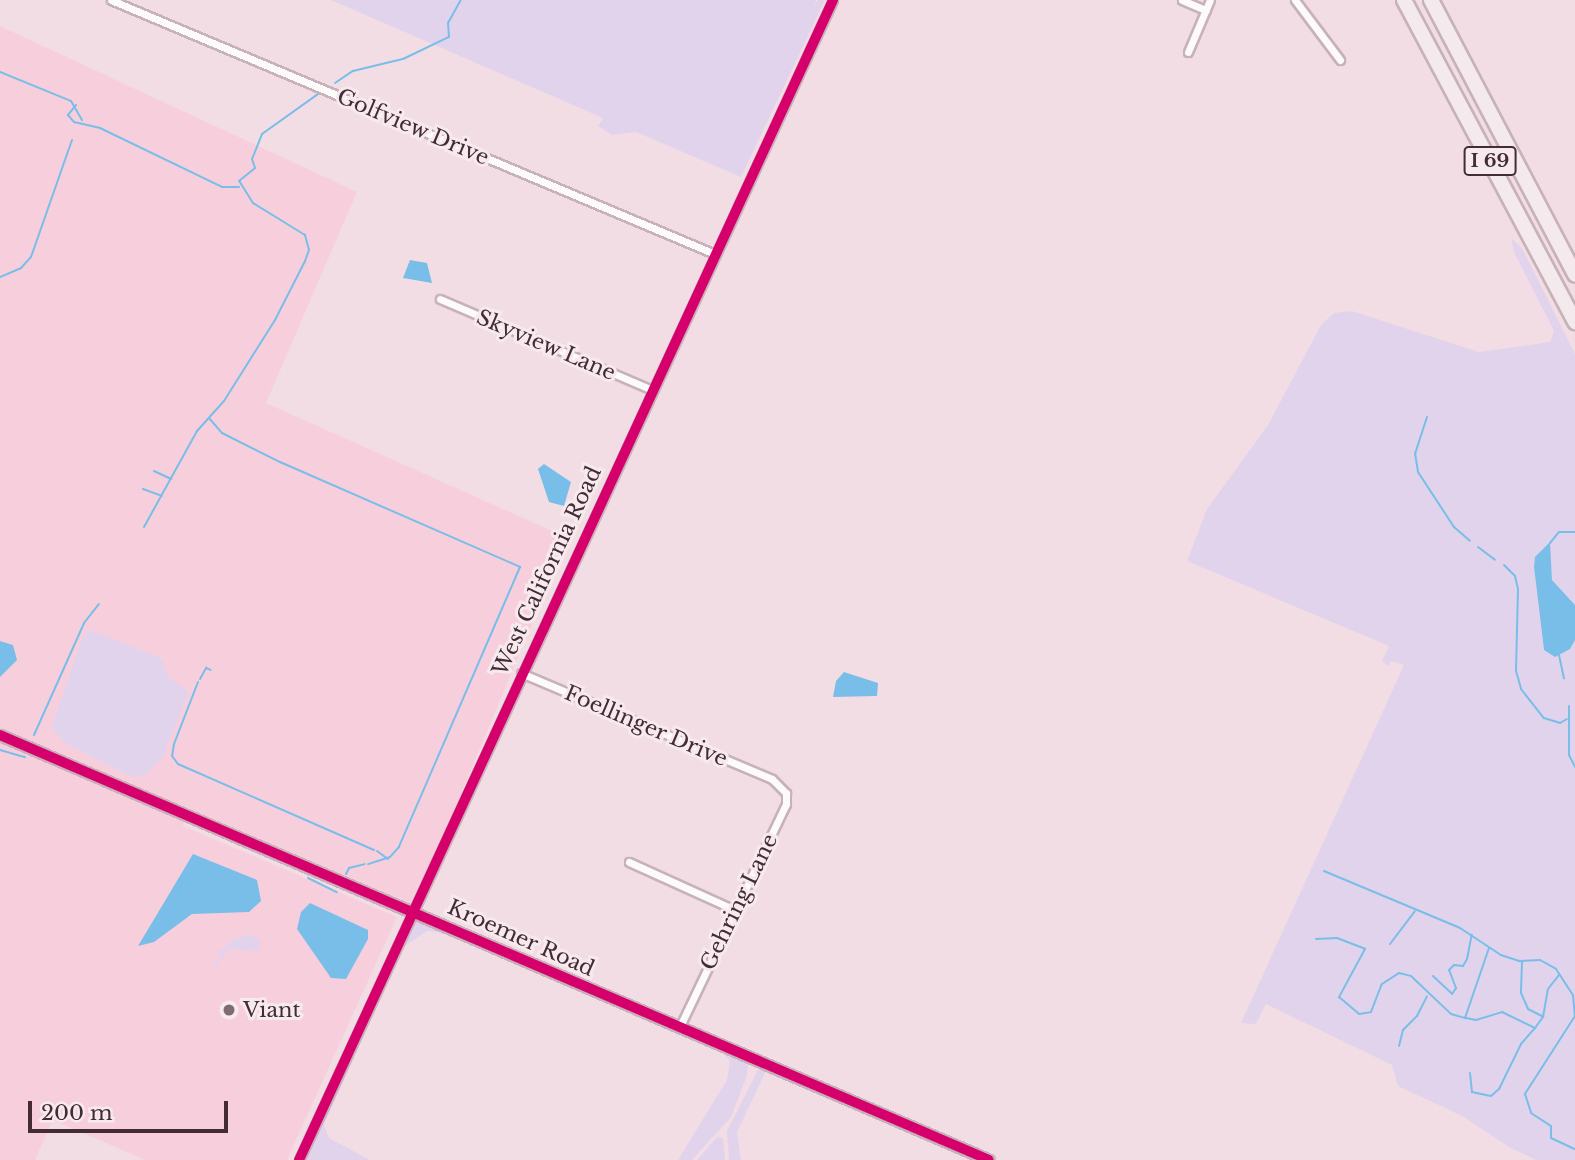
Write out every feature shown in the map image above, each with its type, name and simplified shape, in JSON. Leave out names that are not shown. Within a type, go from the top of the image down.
[{"type":"highway","name":"I 69","points":[[1404,0],[1575,322]]},
{"type":"highway","name":"I 69","points":[[1431,0],[1575,274]]},
{"type":"street","name":"Golfview Drive","points":[[111,0],[715,254]]},
{"type":"street","name":"West California Road","points":[[299,1160],[833,0]]},
{"type":"street","points":[[1182,0],[1206,10]]},
{"type":"street","points":[[1188,52],[1210,0]]},
{"type":"street","points":[[1295,0],[1340,60]]},
{"type":"street","name":"Skyview Lane","points":[[440,299],[652,390]]},
{"type":"street","name":"Foellinger Drive","points":[[521,673],[772,779]]},
{"type":"street","name":"Kroemer Road","points":[[0,735],[989,1160]]},
{"type":"street","name":"Gehring Lane","points":[[679,1028],[786,804],[782,785],[772,779]]},
{"type":"street","points":[[629,862],[735,910]]},
{"type":"shaded area","points":[[331,0],[816,0],[814,6],[818,0],[825,0],[741,177],[636,132],[612,135],[598,126],[603,118]]},
{"type":"shaded area","points":[[0,26],[357,192],[266,403],[568,538],[412,911],[185,817],[183,826],[397,917],[287,1160],[145,1160],[53,1120],[35,1160],[0,1160]]},
{"type":"shaded area","points":[[1511,238],[1522,248],[1575,354],[1575,605],[1552,580],[1549,543],[1534,567],[1544,650],[1559,656],[1575,640],[1575,1160],[1536,1160],[1509,1147],[1462,1116],[1398,1086],[1392,1065],[1266,1004],[1256,1024],[1241,1023],[1404,665],[1391,661],[1388,666],[1382,661],[1389,646],[1187,561],[1207,509],[1268,425],[1321,325],[1334,313],[1352,311],[1479,352],[1550,342],[1554,331],[1514,252]]},
{"type":"shaded area","points":[[92,630],[162,659],[168,676],[189,692],[163,757],[145,776],[127,775],[67,744],[51,728],[84,634]]},
{"type":"shaded area","points":[[416,920],[744,1059],[748,1067],[746,1078],[731,1117],[692,1160],[678,1160],[727,1080],[730,1061],[723,1053],[443,933],[427,931],[403,947]]},
{"type":"shaded area","points":[[250,934],[261,940],[258,951],[229,949],[216,967],[214,964],[221,957],[218,953],[233,940]]},
{"type":"shaded area","points":[[398,958],[324,1125],[329,1138],[370,1160],[303,1160]]},
{"type":"shaded area","points":[[759,1068],[767,1069],[737,1132],[741,1160],[729,1160],[727,1131]]},
{"type":"shaded area","points":[[717,1137],[723,1138],[725,1160],[697,1160]]},
{"type":"water","points":[[410,260],[427,263],[432,283],[403,278]]},
{"type":"water","points":[[544,464],[571,482],[564,506],[549,502],[538,469]]},
{"type":"water","points":[[1550,542],[1552,580],[1575,605],[1575,640],[1570,649],[1555,657],[1544,650],[1534,567],[1535,557]]},
{"type":"water","points":[[0,641],[13,645],[17,660],[0,677]]},
{"type":"water","points":[[844,672],[878,683],[877,696],[833,697],[836,681]]},
{"type":"water","points":[[193,854],[257,880],[261,901],[249,912],[192,914],[154,942],[138,946]]},
{"type":"water","points":[[310,903],[368,930],[368,939],[346,979],[331,978],[297,929],[301,912]]},
{"type":"waterway","points":[[335,83],[353,71],[403,59],[449,37],[448,23],[461,0]]},
{"type":"waterway","points":[[0,72],[71,101],[82,120]]},
{"type":"waterway","points":[[144,527],[197,431],[224,401],[275,320],[305,261],[309,250],[305,235],[253,203],[239,181],[255,168],[252,159],[262,134],[318,94]]},
{"type":"waterway","points":[[76,105],[68,115],[74,122],[100,128],[222,187],[239,187]]},
{"type":"waterway","points":[[0,277],[21,268],[31,257],[72,140]]},
{"type":"waterway","points":[[1427,417],[1415,453],[1418,472],[1454,527],[1470,541]]},
{"type":"waterway","points":[[209,418],[222,433],[280,462],[520,567],[399,847],[390,857],[368,864]]},
{"type":"waterway","points":[[154,471],[171,479]]},
{"type":"waterway","points":[[143,489],[162,496]]},
{"type":"waterway","points":[[1550,543],[1559,532],[1575,532]]},
{"type":"waterway","points":[[1478,547],[1495,560]]},
{"type":"waterway","points":[[1504,565],[1515,576],[1518,589],[1516,671],[1521,689],[1544,718],[1560,723],[1567,719]]},
{"type":"waterway","points":[[34,735],[84,623],[99,604]]},
{"type":"waterway","points":[[1559,655],[1564,678]]},
{"type":"waterway","points":[[200,679],[206,668],[211,670]]},
{"type":"waterway","points":[[198,682],[174,744],[172,756],[178,764],[374,850]]},
{"type":"waterway","points":[[1569,706],[1569,755],[1575,767]]},
{"type":"waterway","points":[[0,750],[25,757]]},
{"type":"waterway","points":[[377,851],[388,859]]},
{"type":"waterway","points":[[346,874],[349,868],[365,864]]},
{"type":"waterway","points":[[1324,871],[1460,928],[1501,955],[1520,961],[1540,960],[1556,969],[1573,995],[1575,1016],[1525,1094],[1531,1113],[1551,1126],[1551,1138],[1575,1149]]},
{"type":"waterway","points":[[308,878],[337,892]]},
{"type":"waterway","points":[[1390,944],[1415,911]]},
{"type":"waterway","points":[[1433,976],[1452,994],[1456,988],[1449,970],[1454,965],[1463,966],[1472,934]]},
{"type":"waterway","points":[[1316,939],[1337,938],[1365,949],[1339,997],[1359,1014],[1371,1012],[1382,984],[1399,973],[1411,976],[1451,1014],[1465,1018],[1489,948]]},
{"type":"waterway","points":[[1522,962],[1521,993],[1528,1009],[1542,1016]]},
{"type":"waterway","points":[[1466,1018],[1476,1020],[1502,1012],[1535,1028],[1543,1017],[1548,989],[1559,975]]},
{"type":"waterway","points":[[1399,1046],[1403,1030],[1417,1016],[1427,996]]},
{"type":"waterway","points":[[1470,1073],[1472,1092],[1491,1096],[1499,1089],[1521,1044],[1535,1028]]},
{"type":"cycle path","points":[[299,1160],[833,0]]},
{"type":"cycle path","points":[[0,735],[989,1160]]},
{"type":"place","name":"Viant","points":[[229,1010]]}]
